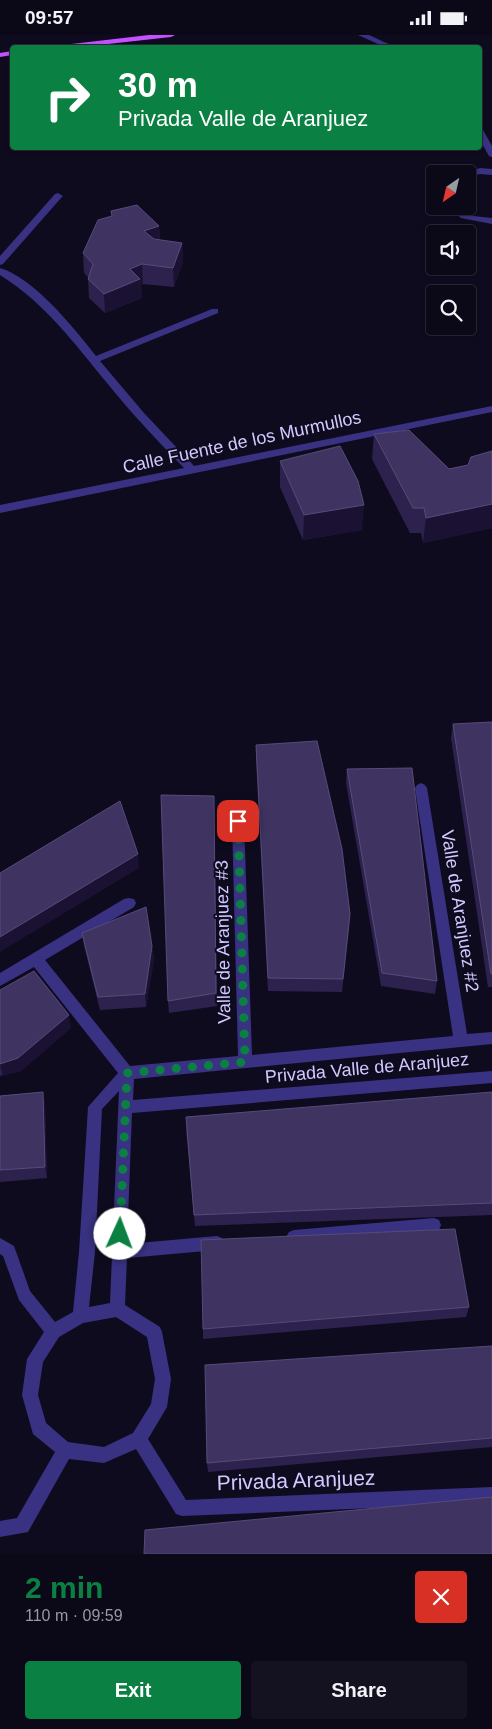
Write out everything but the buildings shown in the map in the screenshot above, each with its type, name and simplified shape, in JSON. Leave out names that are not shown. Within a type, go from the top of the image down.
[{"type":"main road","points":[[81,45],[171,35]]},
{"type":"street","points":[[362,35],[386,45]]},
{"type":"street","points":[[482,136],[492,154]]},
{"type":"street","points":[[476,172],[492,172]]},
{"type":"street","points":[[0,262],[58,196]]},
{"type":"street","points":[[464,215],[472,219],[492,221]]},
{"type":"street","points":[[0,271],[23,283],[61,318],[124,397],[192,469]]},
{"type":"street","points":[[94,360],[215,311]]},
{"type":"street","name":"Calle Fuente de los Murmullos","points":[[0,509],[492,409]]},
{"type":"street","name":"Valle de Aranjuez #2","points":[[421,787],[461,1041]]},
{"type":"street","name":"Valle de Aranjuez #3","points":[[238,821],[245,1062]]},
{"type":"street","points":[[0,980],[129,903]]},
{"type":"street","points":[[35,958],[127,1073],[117,1309]]},
{"type":"street","name":"Privada Valle de Aranjuez","points":[[127,1073],[492,1038]]},
{"type":"street","points":[[80,1316],[87,1252],[95,1107],[127,1073]]},
{"type":"street","name":"Privada Valle de Aranjuez","points":[[126,1107],[492,1077]]},
{"type":"street","points":[[277,1238],[434,1225]]},
{"type":"street","points":[[119,1252],[228,1242]]},
{"type":"street","points":[[0,1245],[9,1251],[24,1295],[53,1333]]},
{"type":"street","points":[[117,1309],[154,1332],[163,1379],[160,1407],[139,1439],[104,1455],[65,1449],[39,1428],[30,1395],[35,1359],[53,1333],[80,1316],[117,1309]]},
{"type":"street","name":"Privada Aranjuez","points":[[139,1439],[182,1508],[492,1495]]},
{"type":"street","points":[[0,1529],[22,1526],[65,1449]]},
{"type":"route","points":[[120,1234],[127,1073],[245,1062],[238,821]]}]
